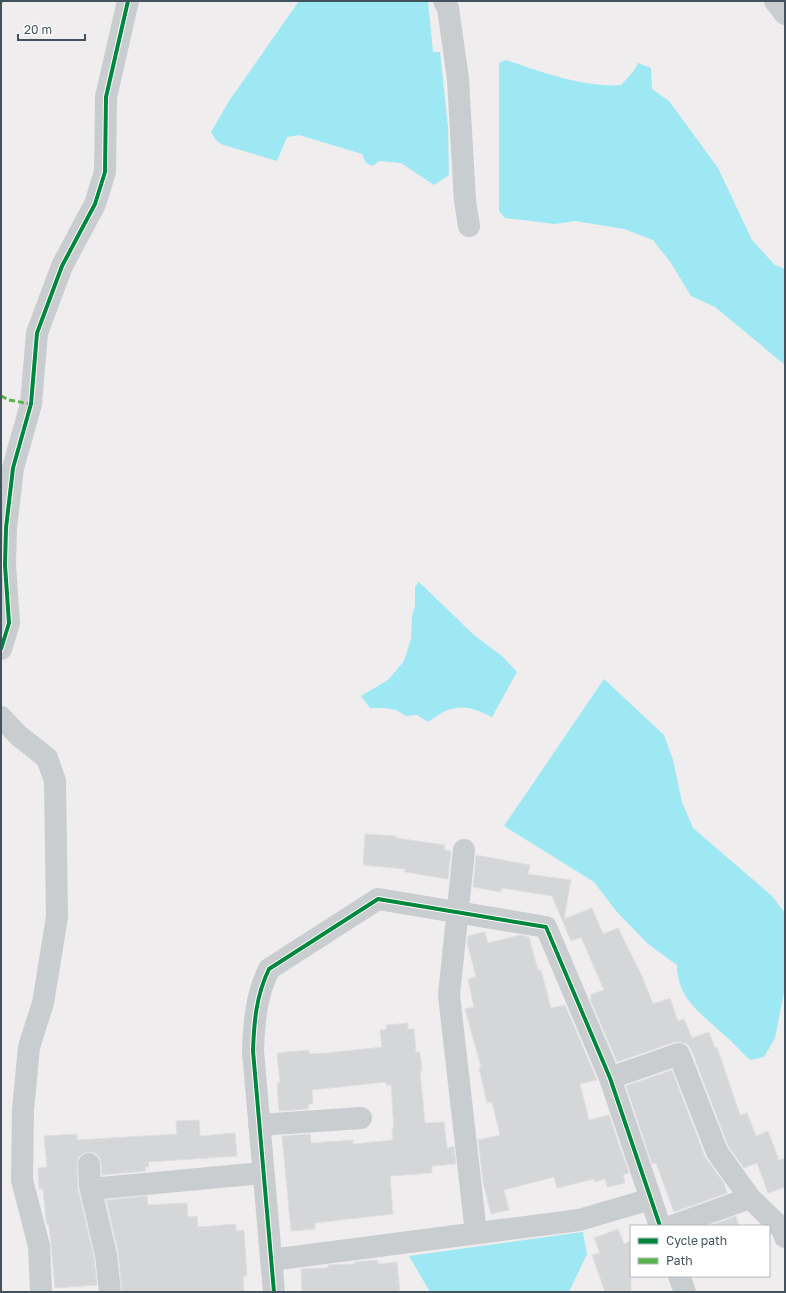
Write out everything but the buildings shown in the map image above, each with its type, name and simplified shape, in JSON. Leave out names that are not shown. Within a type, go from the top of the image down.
[{"type":"street","points":[[3,636],[9,623],[5,565],[6,528],[13,468],[32,404],[37,332],[62,266],[94,204],[105,172],[106,97],[128,1]]},
{"type":"street","points":[[444,1],[448,8],[458,79],[465,201],[469,226]]},
{"type":"street","points":[[775,1],[785,14]]},
{"type":"street","points":[[1,717],[46,758],[55,781],[57,917],[43,1003],[29,1047],[23,1110],[22,1180],[39,1246],[41,1292]]},
{"type":"street","points":[[464,850],[449,995],[476,1233]]},
{"type":"street","points":[[274,1292],[253,1051],[254,1020],[261,985],[268,969],[378,898],[546,927],[610,1078],[660,1225]]},
{"type":"street","points":[[610,1078],[679,1054],[717,1152],[750,1198],[782,1229],[785,1237]]},
{"type":"street","points":[[259,1125],[361,1118]]},
{"type":"street","points":[[88,1164],[91,1189],[106,1255],[110,1292]]},
{"type":"street","points":[[91,1189],[263,1173]]},
{"type":"street","points":[[675,1225],[750,1198]]},
{"type":"street","points":[[271,1260],[579,1220],[651,1199]]},
{"type":"street","points":[[679,1277],[685,1292]]},
{"type":"water","points":[[299,1],[428,1],[433,52],[440,52],[448,127],[449,175],[434,185],[401,163],[379,161],[373,166],[366,163],[362,154],[299,135],[287,137],[277,161],[221,144],[215,139],[211,132],[229,101]]},
{"type":"water","points":[[506,60],[562,78],[591,84],[606,85],[621,85],[633,72],[638,63],[651,68],[652,89],[669,101],[718,168],[752,240],[775,265],[785,269],[785,365],[715,307],[691,296],[671,263],[653,240],[624,229],[575,221],[555,224],[505,218],[499,211],[499,63]]},
{"type":"water","points":[[419,582],[474,635],[502,656],[517,672],[492,717],[474,709],[458,708],[444,712],[428,722],[417,715],[406,716],[396,710],[370,708],[361,696],[388,680],[404,661],[411,639],[412,616],[415,606],[415,587]]},
{"type":"water","points":[[604,679],[664,735],[673,760],[682,802],[693,828],[772,896],[785,913],[785,987],[775,1038],[764,1057],[750,1060],[699,1012],[686,996],[681,987],[677,965],[648,944],[617,912],[594,882],[504,826]]},
{"type":"water","points":[[583,1232],[587,1254],[569,1292],[430,1292],[409,1256]]},
{"type":"marked path","points":[[1,396],[9,400],[31,404]]},
{"type":"cycle path","points":[[1,649],[9,623],[5,565],[6,528],[13,468],[31,404],[37,333],[62,266],[95,204],[105,172],[106,97],[128,1]]},
{"type":"cycle path","points":[[274,1292],[253,1051],[258,999],[269,969],[378,899],[546,927],[610,1078],[660,1225]]}]
